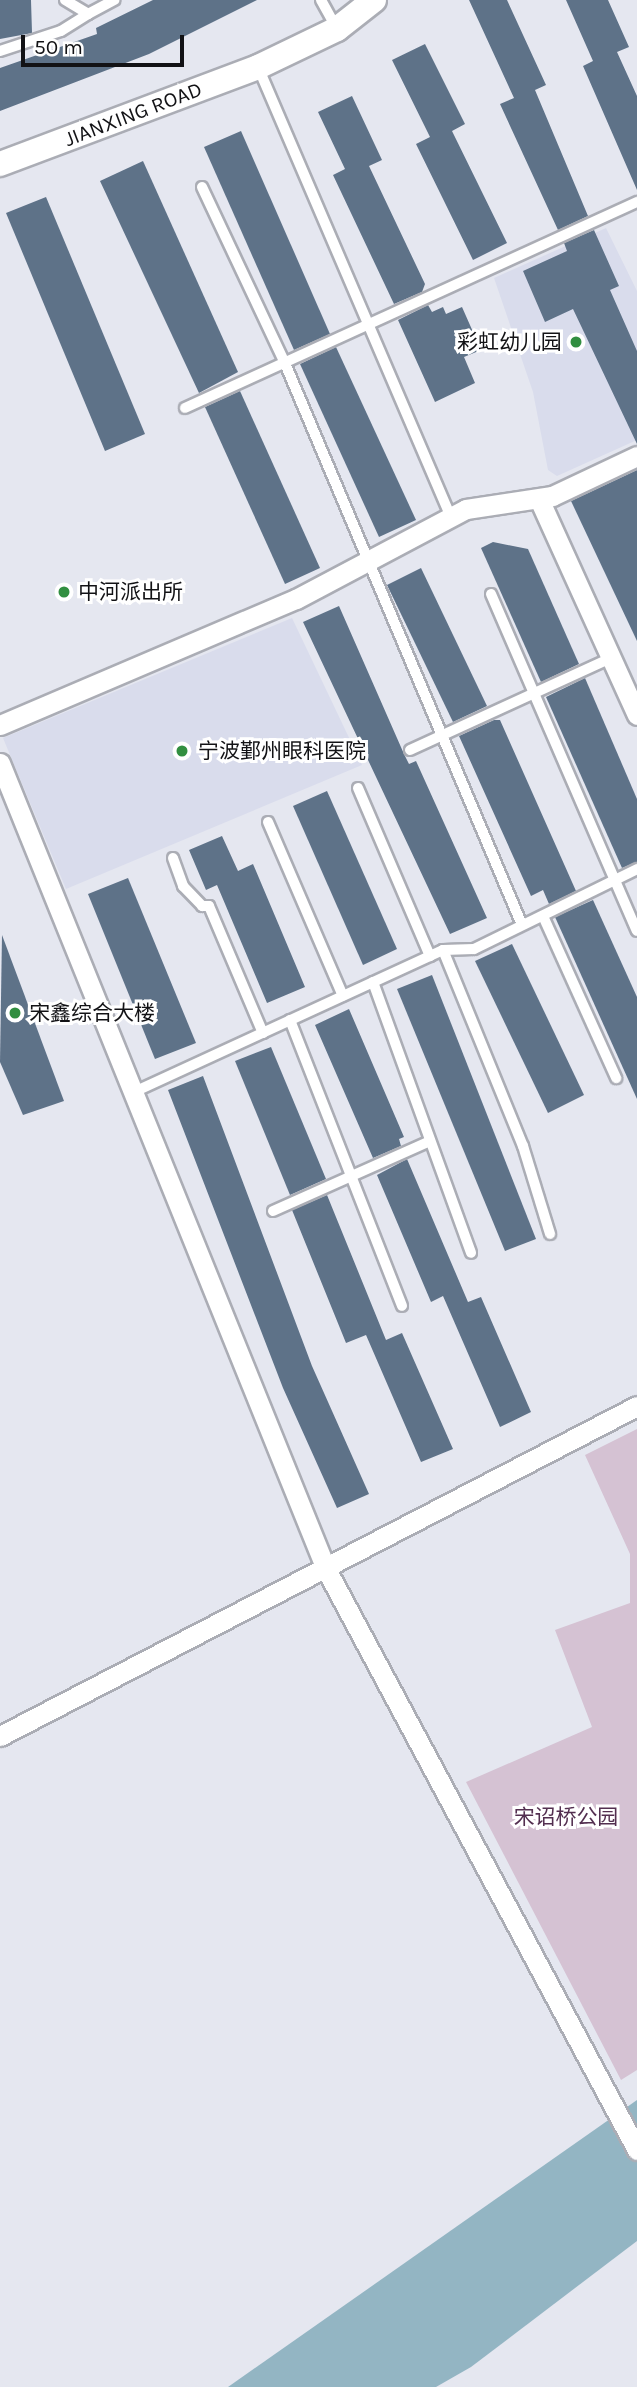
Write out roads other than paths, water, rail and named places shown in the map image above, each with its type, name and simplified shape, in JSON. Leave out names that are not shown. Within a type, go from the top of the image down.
[{"type":"street","name":"JIANXING ROAD","points":[[0,164],[258,67],[337,29],[374,0]]},
{"type":"street","points":[[0,725],[296,599],[466,509],[539,499],[637,456]]},
{"type":"street","points":[[539,499],[637,715]]},
{"type":"street","points":[[0,763],[326,1569],[610,2094],[637,2150]]},
{"type":"street","points":[[0,1736],[637,1406]]},
{"type":"lane","points":[[65,0],[88,14]]},
{"type":"lane","points":[[0,51],[61,30],[114,0]]},
{"type":"lane","points":[[321,0],[337,29]]},
{"type":"lane","points":[[258,67],[451,517]]},
{"type":"lane","points":[[202,187],[284,361],[522,925]]},
{"type":"lane","points":[[185,408],[368,322],[637,202]]},
{"type":"lane","points":[[491,594],[637,931]]},
{"type":"lane","points":[[410,750],[611,658]]},
{"type":"lane","points":[[358,788],[430,956]]},
{"type":"lane","points":[[268,822],[344,996]]},
{"type":"lane","points":[[173,858],[183,886],[202,906],[209,906],[263,1033]]},
{"type":"lane","points":[[134,1092],[443,950],[474,949],[637,869]]},
{"type":"lane","points":[[543,916],[616,1078]]},
{"type":"lane","points":[[443,950],[523,1146],[550,1234]]},
{"type":"lane","points":[[373,982],[471,1253]]},
{"type":"lane","points":[[290,1020],[402,1306]]},
{"type":"lane","points":[[272,1211],[334,1186],[350,1173],[430,1140]]},
{"type":"place","name":"彩虹幼儿园","points":[[576,342]]},
{"type":"place","name":"中河派出所","points":[[64,592]]},
{"type":"place","name":"宁波鄞州眼科医院","points":[[182,751]]},
{"type":"place","name":"宋鑫综合大楼","points":[[15,1013]]},
{"type":"park label","name":"宋诏桥公园","points":[[566,1817]]}]
